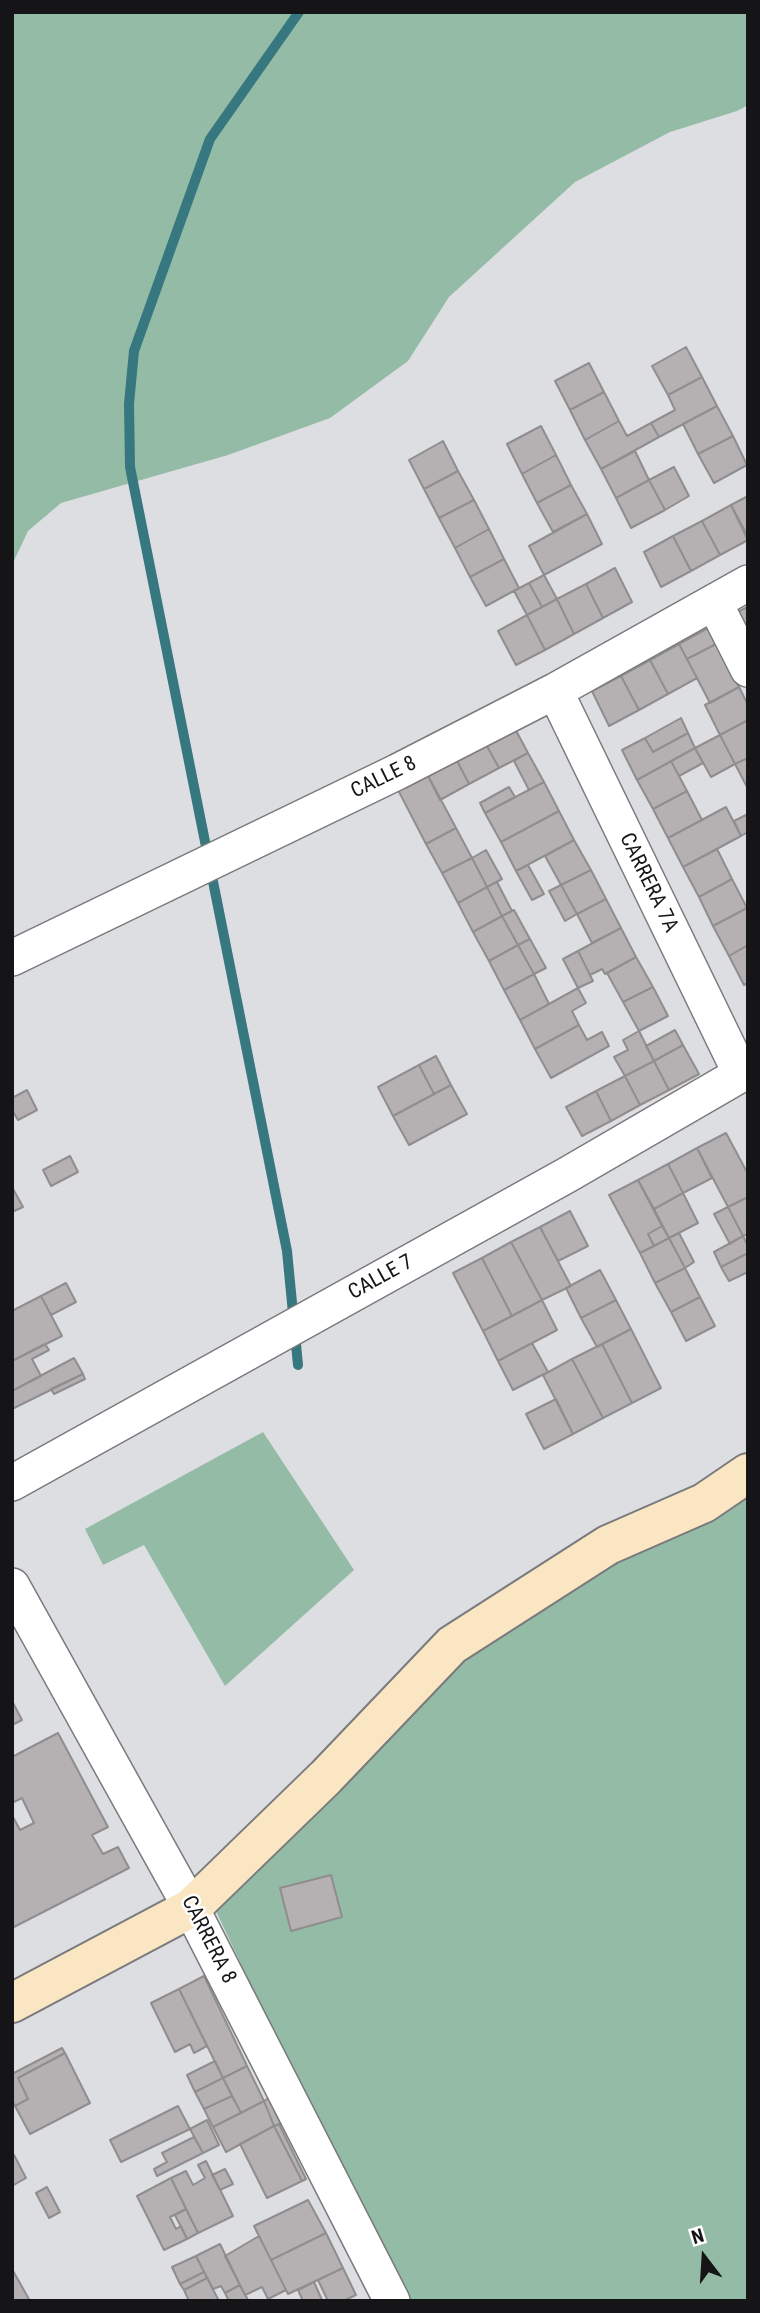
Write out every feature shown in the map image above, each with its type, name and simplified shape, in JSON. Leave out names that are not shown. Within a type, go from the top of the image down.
[{"type":"main road","points":[[12,2003],[191,1908],[326,1777],[452,1645],[608,1545],[704,1503],[748,1473]]},
{"type":"street","name":"CALLE 8","points":[[12,958],[397,772],[555,691],[748,583]]},
{"type":"street","points":[[714,602],[748,669]]},
{"type":"street","name":"CARRERA 7A","points":[[555,691],[744,1072]]},
{"type":"street","name":"CALLE 7","points":[[12,1483],[555,1182],[744,1072]]},
{"type":"street","name":"CARRERA 8","points":[[12,1586],[191,1908],[392,2301]]},
{"type":"green space","points":[[12,12],[748,12],[748,105],[670,132],[575,182],[449,297],[408,361],[330,418],[228,455],[61,503],[28,531],[12,565]]},
{"type":"green space","points":[[263,1432],[354,1570],[225,1686],[144,1545],[103,1565],[85,1529]]},
{"type":"green space","points":[[748,1485],[748,2301],[400,2301],[215,1909],[425,1688],[522,1605]]},
{"type":"building","points":[[686,347],[702,377],[668,395],[652,366]]},
{"type":"building","points":[[589,363],[604,392],[570,410],[555,381]]},
{"type":"building","points":[[702,377],[717,406],[659,437],[651,423],[675,410],[668,395]]},
{"type":"building","points":[[604,392],[619,421],[585,440],[570,410]]},
{"type":"building","points":[[717,406],[733,436],[698,454],[683,424]]},
{"type":"building","points":[[619,421],[627,436],[651,423],[659,437],[601,469],[585,440]]},
{"type":"building","points":[[541,426],[556,455],[522,474],[507,444]]},
{"type":"building","points":[[733,436],[747,465],[714,483],[698,454]]},
{"type":"building","points":[[443,441],[458,471],[424,489],[409,460]]},
{"type":"building","points":[[635,451],[649,480],[616,498],[601,469]]},
{"type":"building","points":[[556,455],[571,485],[537,503],[522,474]]},
{"type":"building","points":[[674,467],[689,496],[665,510],[649,480]]},
{"type":"building","points":[[458,471],[474,500],[439,518],[424,489]]},
{"type":"building","points":[[649,480],[665,510],[631,528],[616,498]]},
{"type":"building","points":[[571,485],[587,514],[553,532],[537,503]]},
{"type":"building","points":[[748,496],[748,537],[731,505]]},
{"type":"building","points":[[474,500],[489,529],[455,548],[439,518]]},
{"type":"building","points":[[731,505],[748,540],[720,555],[702,521]]},
{"type":"building","points":[[587,514],[602,544],[544,575],[529,546]]},
{"type":"building","points":[[702,521],[720,555],[691,571],[673,536]]},
{"type":"building","points":[[489,529],[504,559],[470,577],[455,548]]},
{"type":"building","points":[[673,536],[691,571],[661,587],[644,552]]},
{"type":"building","points":[[504,559],[519,588],[486,606],[470,577]]},
{"type":"building","points":[[615,568],[632,602],[603,618],[586,584]]},
{"type":"building","points":[[544,575],[557,599],[542,607],[529,583]]},
{"type":"building","points":[[529,583],[542,607],[527,615],[514,591]]},
{"type":"building","points":[[586,584],[603,618],[574,634],[557,599]]},
{"type":"building","points":[[557,599],[574,634],[545,650],[527,615]]},
{"type":"building","points":[[748,607],[748,633],[737,612]]},
{"type":"building","points":[[527,615],[545,650],[516,665],[498,631]]},
{"type":"building","points":[[708,628],[716,644],[687,659],[679,644]]},
{"type":"building","points":[[679,644],[697,678],[668,694],[650,660]]},
{"type":"building","points":[[716,644],[739,687],[710,703],[687,659]]},
{"type":"building","points":[[650,660],[668,694],[639,710],[621,676]]},
{"type":"building","points":[[621,676],[639,710],[609,726],[592,691]]},
{"type":"building","points":[[739,687],[748,705],[748,720],[720,735],[705,705]]},
{"type":"building","points":[[681,718],[688,733],[653,752],[645,738]]},
{"type":"building","points":[[748,720],[748,758],[735,764],[720,735]]},
{"type":"building","points":[[512,723],[528,753],[499,768],[483,739]]},
{"type":"building","points":[[688,733],[695,748],[637,780],[622,750],[645,738],[653,752]]},
{"type":"building","points":[[720,735],[735,764],[711,777],[695,748]]},
{"type":"building","points":[[483,739],[499,768],[469,784],[454,755]]},
{"type":"building","points":[[695,748],[703,763],[679,776],[671,761]]},
{"type":"building","points":[[528,753],[544,782],[529,790],[514,761]]},
{"type":"building","points":[[454,755],[469,784],[440,800],[425,770]]},
{"type":"building","points":[[748,758],[748,789],[735,764]]},
{"type":"building","points":[[671,761],[687,791],[653,809],[637,780]]},
{"type":"building","points":[[425,770],[456,828],[426,844],[396,786]]},
{"type":"building","points":[[544,782],[559,811],[501,842],[485,813]]},
{"type":"building","points":[[509,787],[515,797],[485,813],[480,803]]},
{"type":"building","points":[[687,791],[702,820],[668,838],[653,809]]},
{"type":"building","points":[[726,807],[741,836],[683,867],[668,838]]},
{"type":"building","points":[[559,811],[574,840],[516,871],[501,842]]},
{"type":"building","points":[[748,814],[748,832],[741,836],[734,821]]},
{"type":"building","points":[[456,828],[472,858],[442,873],[426,844]]},
{"type":"building","points":[[574,840],[591,870],[561,885],[545,856]]},
{"type":"building","points":[[717,849],[732,879],[699,897],[683,867]]},
{"type":"building","points":[[486,850],[502,879],[487,887],[472,858]]},
{"type":"building","points":[[472,858],[487,887],[458,903],[442,873]]},
{"type":"building","points":[[528,865],[544,894],[532,900],[516,871]]},
{"type":"building","points":[[591,870],[606,899],[577,914],[561,885]]},
{"type":"building","points":[[732,879],[747,908],[713,926],[699,897]]},
{"type":"building","points":[[497,882],[512,911],[502,916],[487,887]]},
{"type":"building","points":[[561,885],[577,914],[565,921],[549,891]]},
{"type":"building","points":[[487,887],[502,916],[473,932],[458,903]]},
{"type":"building","points":[[606,899],[621,928],[592,943],[577,914]]},
{"type":"building","points":[[747,908],[748,945],[729,956],[713,926]]},
{"type":"building","points":[[514,910],[530,939],[518,945],[502,916]]},
{"type":"building","points":[[502,916],[518,945],[489,961],[473,932]]},
{"type":"building","points":[[621,928],[636,957],[605,974],[602,969],[590,975],[578,951]]},
{"type":"building","points":[[530,939],[546,968],[534,974],[518,945]]},
{"type":"building","points":[[518,945],[534,974],[504,990],[489,961]]},
{"type":"building","points":[[748,945],[748,983],[744,985],[729,956]]},
{"type":"building","points":[[578,951],[593,981],[578,988],[563,959]]},
{"type":"building","points":[[636,957],[653,987],[623,1002],[607,973]]},
{"type":"building","points":[[534,974],[549,1004],[520,1020],[504,990]]},
{"type":"building","points":[[653,987],[668,1016],[639,1031],[623,1002]]},
{"type":"building","points":[[578,988],[586,1003],[572,1011],[579,1025],[535,1049],[520,1020]]},
{"type":"building","points":[[579,1025],[587,1040],[602,1032],[609,1046],[551,1078],[535,1049]]},
{"type":"building","points":[[675,1030],[683,1045],[654,1061],[646,1046]]},
{"type":"building","points":[[639,1031],[654,1061],[625,1076],[614,1057],[628,1050],[623,1040]]},
{"type":"building","points":[[683,1045],[699,1074],[669,1090],[654,1061]]},
{"type":"building","points":[[436,1056],[451,1085],[434,1094],[419,1065]]},
{"type":"building","points":[[654,1061],[669,1090],[640,1105],[625,1076]]},
{"type":"building","points":[[419,1065],[434,1094],[393,1116],[378,1087]]},
{"type":"building","points":[[625,1076],[640,1105],[611,1121],[596,1091]]},
{"type":"building","points":[[451,1085],[467,1114],[409,1145],[393,1116]]},
{"type":"building","points":[[27,1090],[37,1110],[18,1120],[12,1110],[12,1098]]},
{"type":"building","points":[[596,1091],[611,1121],[582,1136],[566,1107]]},
{"type":"building","points":[[726,1133],[748,1174],[748,1197],[728,1207],[697,1148]]},
{"type":"building","points":[[697,1148],[712,1178],[683,1193],[668,1164]]},
{"type":"building","points":[[70,1156],[78,1172],[51,1186],[43,1170]]},
{"type":"building","points":[[668,1164],[683,1193],[654,1209],[638,1180]]},
{"type":"building","points":[[638,1180],[662,1226],[648,1234],[654,1246],[640,1253],[609,1195]]},
{"type":"building","points":[[12,1187],[23,1207],[12,1212]]},
{"type":"building","points":[[683,1193],[698,1223],[669,1238],[654,1209]]},
{"type":"building","points":[[748,1197],[748,1234],[743,1236],[728,1207]]},
{"type":"building","points":[[728,1207],[743,1236],[730,1244],[714,1214]]},
{"type":"building","points":[[570,1211],[588,1246],[558,1261],[540,1227]]},
{"type":"building","points":[[662,1226],[669,1238],[654,1246],[648,1234]]},
{"type":"building","points":[[540,1227],[571,1286],[542,1300],[511,1242]]},
{"type":"building","points":[[679,1233],[694,1262],[685,1268],[669,1238]]},
{"type":"building","points":[[743,1236],[748,1253],[721,1267],[714,1252]]},
{"type":"building","points":[[669,1238],[685,1268],[655,1283],[640,1253]]},
{"type":"building","points":[[511,1242],[542,1300],[512,1316],[482,1258]]},
{"type":"building","points":[[748,1253],[748,1272],[729,1281],[721,1267]]},
{"type":"building","points":[[482,1258],[512,1316],[483,1331],[453,1273]]},
{"type":"building","points":[[685,1268],[700,1297],[671,1312],[655,1283]]},
{"type":"building","points":[[600,1270],[616,1300],[581,1318],[566,1288]]},
{"type":"building","points":[[66,1283],[76,1302],[51,1315],[41,1296]]},
{"type":"building","points":[[41,1296],[62,1336],[12,1361],[12,1311]]},
{"type":"building","points":[[700,1297],[715,1326],[686,1341],[671,1312]]},
{"type":"building","points":[[542,1300],[557,1330],[498,1361],[483,1331]]},
{"type":"building","points":[[616,1300],[631,1329],[597,1347],[581,1318]]},
{"type":"building","points":[[631,1329],[661,1388],[632,1403],[602,1344]]},
{"type":"building","points":[[532,1343],[548,1372],[513,1390],[498,1361]]},
{"type":"building","points":[[45,1344],[49,1350],[32,1359],[41,1376],[12,1391],[12,1361]]},
{"type":"building","points":[[602,1344],[632,1403],[603,1418],[572,1359]]},
{"type":"building","points":[[74,1358],[83,1374],[12,1409],[12,1391]]},
{"type":"building","points":[[572,1359],[603,1418],[573,1434],[543,1375]]},
{"type":"building","points":[[83,1374],[85,1379],[54,1394],[51,1389]]},
{"type":"building","points":[[556,1399],[573,1434],[544,1449],[526,1414]]},
{"type":"building","points":[[12,1701],[22,1720],[12,1725]]},
{"type":"building","points":[[58,1733],[108,1827],[92,1835],[103,1854],[118,1847],[129,1868],[12,1928],[12,1815],[20,1830],[34,1823],[22,1798],[12,1803],[12,1757]]},
{"type":"building","points":[[331,1875],[342,1917],[291,1931],[280,1888]]},
{"type":"building","points":[[204,1976],[247,2066],[223,2078],[179,1989]]},
{"type":"building","points":[[179,1989],[207,2046],[194,2053],[190,2044],[175,2052],[151,2003]]},
{"type":"building","points":[[62,2048],[65,2053],[18,2078],[28,2099],[15,2106],[12,2100],[12,2074]]},
{"type":"building","points":[[65,2053],[90,2103],[30,2134],[15,2106],[28,2099],[18,2078]]},
{"type":"building","points":[[215,2061],[223,2078],[195,2092],[187,2075]]},
{"type":"building","points":[[247,2066],[264,2101],[241,2113],[223,2078]]},
{"type":"building","points":[[223,2078],[232,2096],[204,2109],[195,2092]]},
{"type":"building","points":[[232,2096],[241,2113],[213,2127],[204,2109]]},
{"type":"building","points":[[269,2098],[281,2124],[274,2126],[264,2101]]},
{"type":"building","points":[[264,2101],[274,2126],[226,2152],[213,2127]]},
{"type":"building","points":[[178,2106],[190,2129],[121,2162],[110,2140]]},
{"type":"building","points":[[207,2120],[219,2145],[203,2153],[190,2129]]},
{"type":"building","points":[[279,2124],[306,2179],[302,2181],[274,2126]]},
{"type":"building","points":[[274,2126],[302,2181],[267,2198],[240,2144]]},
{"type":"building","points":[[194,2137],[203,2153],[157,2176],[154,2169],[167,2162],[162,2153]]},
{"type":"building","points":[[14,2155],[26,2178],[12,2186],[12,2156]]},
{"type":"building","points":[[206,2161],[233,2216],[198,2233],[171,2178],[186,2171],[193,2185],[205,2178],[198,2165]]},
{"type":"building","points":[[225,2169],[233,2184],[220,2190],[212,2175]]},
{"type":"building","points":[[171,2178],[186,2209],[170,2217],[176,2229],[181,2226],[187,2239],[164,2250],[137,2196]]},
{"type":"building","points":[[47,2187],[60,2212],[49,2218],[36,2193]]},
{"type":"building","points":[[308,2200],[326,2233],[271,2260],[254,2226]]},
{"type":"building","points":[[186,2209],[198,2233],[187,2239],[175,2215]]},
{"type":"building","points":[[326,2233],[343,2268],[288,2294],[271,2260]]},
{"type":"building","points":[[259,2236],[286,2290],[268,2299],[262,2287],[245,2295],[225,2256]]},
{"type":"building","points":[[220,2244],[240,2285],[225,2293],[221,2286],[213,2289],[196,2256]]},
{"type":"building","points":[[196,2256],[204,2272],[180,2284],[172,2267]]},
{"type":"building","points":[[343,2268],[356,2295],[343,2301],[328,2301],[318,2280]]},
{"type":"building","points":[[12,2269],[30,2301],[12,2301]]},
{"type":"building","points":[[204,2272],[207,2278],[184,2290],[180,2284]]},
{"type":"building","points":[[207,2278],[219,2301],[189,2301],[184,2290]]},
{"type":"building","points":[[314,2282],[322,2300],[303,2301],[298,2290]]},
{"type":"building","points":[[240,2285],[248,2300],[229,2301],[225,2293]]},
{"type":"waterway","points":[[298,1365],[287,1251],[130,467],[129,404],[134,351],[210,139],[299,12]]}]
